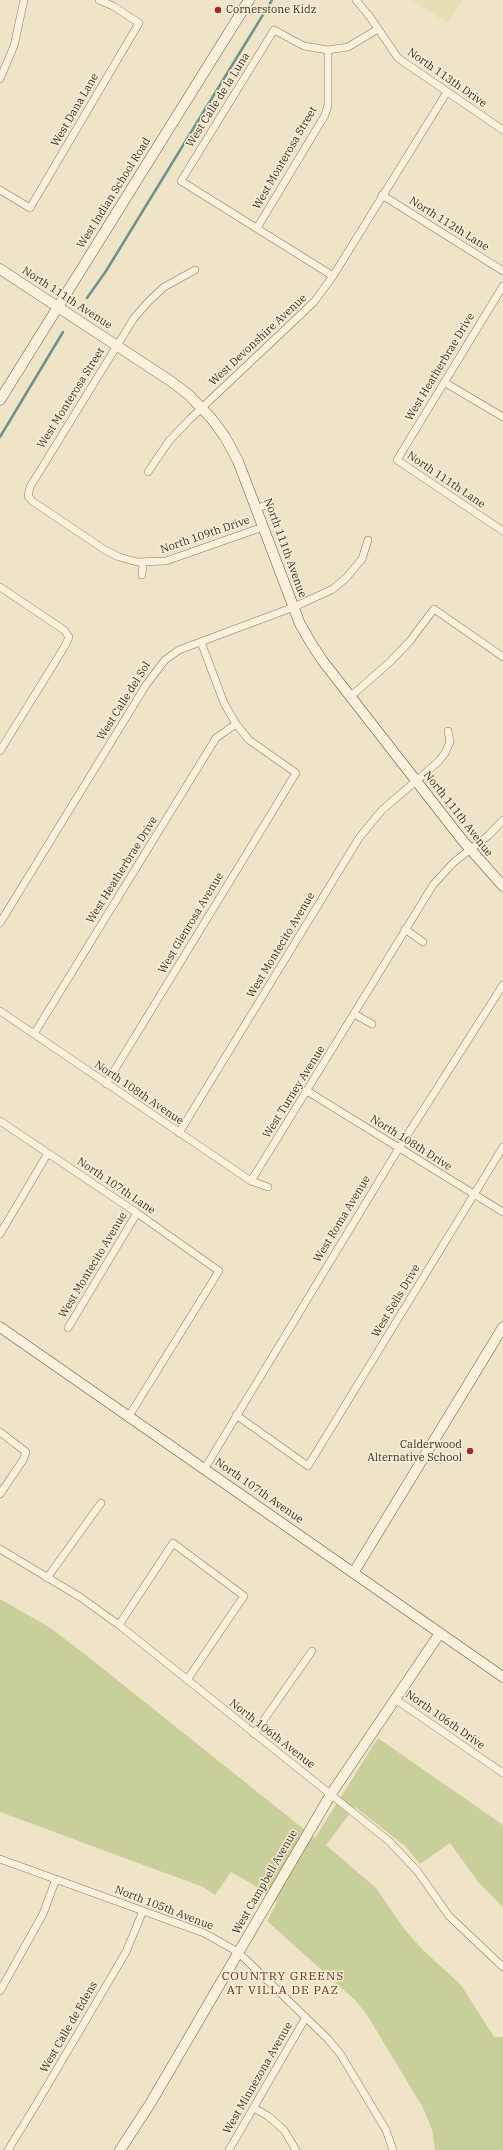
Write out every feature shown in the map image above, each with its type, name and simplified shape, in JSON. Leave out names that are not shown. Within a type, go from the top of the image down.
[{"type":"street","points":[[0,79],[14,46],[24,0]]},
{"type":"street","name":"West Dana Lane","points":[[0,190],[30,208],[139,23],[113,6],[99,0]]},
{"type":"street","name":"West Indian School Road","points":[[0,400],[249,0]]},
{"type":"street","name":"North 113th Drive","points":[[356,0],[398,58],[503,130]]},
{"type":"street","points":[[328,50],[348,47],[378,29]]},
{"type":"street","name":"West Calle de la Luna","points":[[257,228],[180,181],[274,30],[304,46],[328,50]]},
{"type":"street","name":"West Monterosa Street","points":[[257,228],[325,115],[328,105],[328,50]]},
{"type":"street","name":"West Devonshire Avenue","points":[[148,472],[169,441],[202,407],[304,314],[333,276],[447,92]]},
{"type":"street","name":"North 112th Lane","points":[[382,195],[503,271]]},
{"type":"street","points":[[257,228],[333,276]]},
{"type":"street","name":"North 111th Avenue","points":[[0,269],[181,388],[202,407],[219,428],[232,448],[257,508],[300,624],[311,643],[350,697],[470,850],[503,886]]},
{"type":"street","name":"West Monterosa Street","points":[[28,496],[30,487],[134,318],[155,294],[174,281],[195,270]]},
{"type":"street","name":"West Heatherbrae Drive","points":[[397,460],[503,286]]},
{"type":"street","points":[[444,382],[503,417]]},
{"type":"street","name":"North 111th Lane","points":[[397,460],[503,531]]},
{"type":"street","name":"North 109th Drive","points":[[28,496],[32,501],[105,550],[119,557],[143,563],[166,561],[182,557],[264,527]]},
{"type":"street","points":[[257,508],[271,504]]},
{"type":"street","name":"West Calle del Sol","points":[[0,923],[155,670],[164,660],[179,650],[294,607],[327,592],[346,578],[362,559],[368,540]]},
{"type":"street","points":[[142,575],[143,563]]},
{"type":"street","points":[[0,586],[64,630],[69,637],[65,646],[0,751]]},
{"type":"street","points":[[350,697],[400,652],[434,609],[503,657]]},
{"type":"street","points":[[201,642],[224,702],[236,724]]},
{"type":"street","name":"West Heatherbrae Drive","points":[[34,1034],[216,738],[236,724]]},
{"type":"street","name":"West Glenrosa Avenue","points":[[106,1084],[296,773],[249,740],[236,724]]},
{"type":"street","name":"West Montecito Avenue","points":[[179,1134],[359,838],[379,813],[417,781],[445,753],[450,742],[448,731]]},
{"type":"street","name":"West Turney Avenue","points":[[251,1181],[432,885],[454,862],[489,835],[503,820]]},
{"type":"street","points":[[405,929],[424,942]]},
{"type":"street","name":"West Roma Avenue","points":[[205,1468],[399,1148],[503,985]]},
{"type":"street","name":"North 108th Avenue","points":[[0,1011],[179,1134],[251,1181],[268,1187]]},
{"type":"street","points":[[354,1014],[372,1024]]},
{"type":"street","name":"North 108th Drive","points":[[307,1091],[503,1212]]},
{"type":"street","name":"North 107th Lane","points":[[0,1121],[137,1213],[219,1271],[129,1416]]},
{"type":"street","name":"West Sells Drive","points":[[236,1415],[308,1466],[503,1147]]},
{"type":"street","points":[[0,1234],[48,1153]]},
{"type":"street","name":"West Montecito Avenue","points":[[68,1328],[137,1213]]},
{"type":"street","name":"North 107th Avenue","points":[[0,1327],[205,1468],[503,1677]]},
{"type":"street","points":[[354,1572],[503,1327]]},
{"type":"street","points":[[0,1432],[26,1452],[23,1460],[0,1494]]},
{"type":"street","points":[[47,1578],[101,1503]]},
{"type":"street","points":[[119,1626],[173,1543],[244,1596],[187,1680]]},
{"type":"street","name":"North 106th Avenue","points":[[0,1549],[80,1597],[119,1626],[331,1794],[405,1857],[449,1916],[503,1967]]},
{"type":"street","name":"West Campbell Avenue","points":[[120,2150],[150,2104],[331,1794],[440,1632]]},
{"type":"street","points":[[254,1734],[312,1650]]},
{"type":"street","name":"North 106th Drive","points":[[395,1699],[503,1773]]},
{"type":"street","name":"North 105th Avenue","points":[[0,1859],[204,1933],[238,1952],[328,2039],[349,2067],[386,2130],[393,2150]]},
{"type":"street","points":[[0,1991],[43,1914],[56,1879]]},
{"type":"street","name":"West Calle de Edens","points":[[8,2150],[126,1952],[143,1911]]},
{"type":"street","name":"West Minnezona Avenue","points":[[229,2150],[306,2017]]},
{"type":"street","points":[[254,2108],[268,2116],[284,2130],[296,2150]]},
{"type":"shaded area","points":[[412,0],[462,0],[447,23]]},
{"type":"green space","points":[[0,1599],[49,1627],[315,1838],[378,1738],[503,1825],[503,1907],[479,1883],[450,1843],[420,1864],[405,1846],[355,1807],[326,1845],[376,1888],[405,1930],[423,1950],[461,1985],[494,2037],[503,2037],[503,2150],[435,2150],[432,2129],[422,2106],[367,2015],[356,2001],[267,1921],[277,1903],[254,1885],[231,1872],[215,1895],[203,1887],[0,1812]]},
{"type":"waterway","points":[[87,298],[106,271],[272,0]]},
{"type":"waterway","points":[[0,437],[63,332]]},
{"type":"place","name":"Cornerstone Kidz","points":[[218,10]]},
{"type":"place","name":"Calderwood Alternative School","points":[[470,1451]]},
{"type":"district","name":"COUNTRY GREENS AT VILLA DE PAZ","points":[[283,1984]]}]
